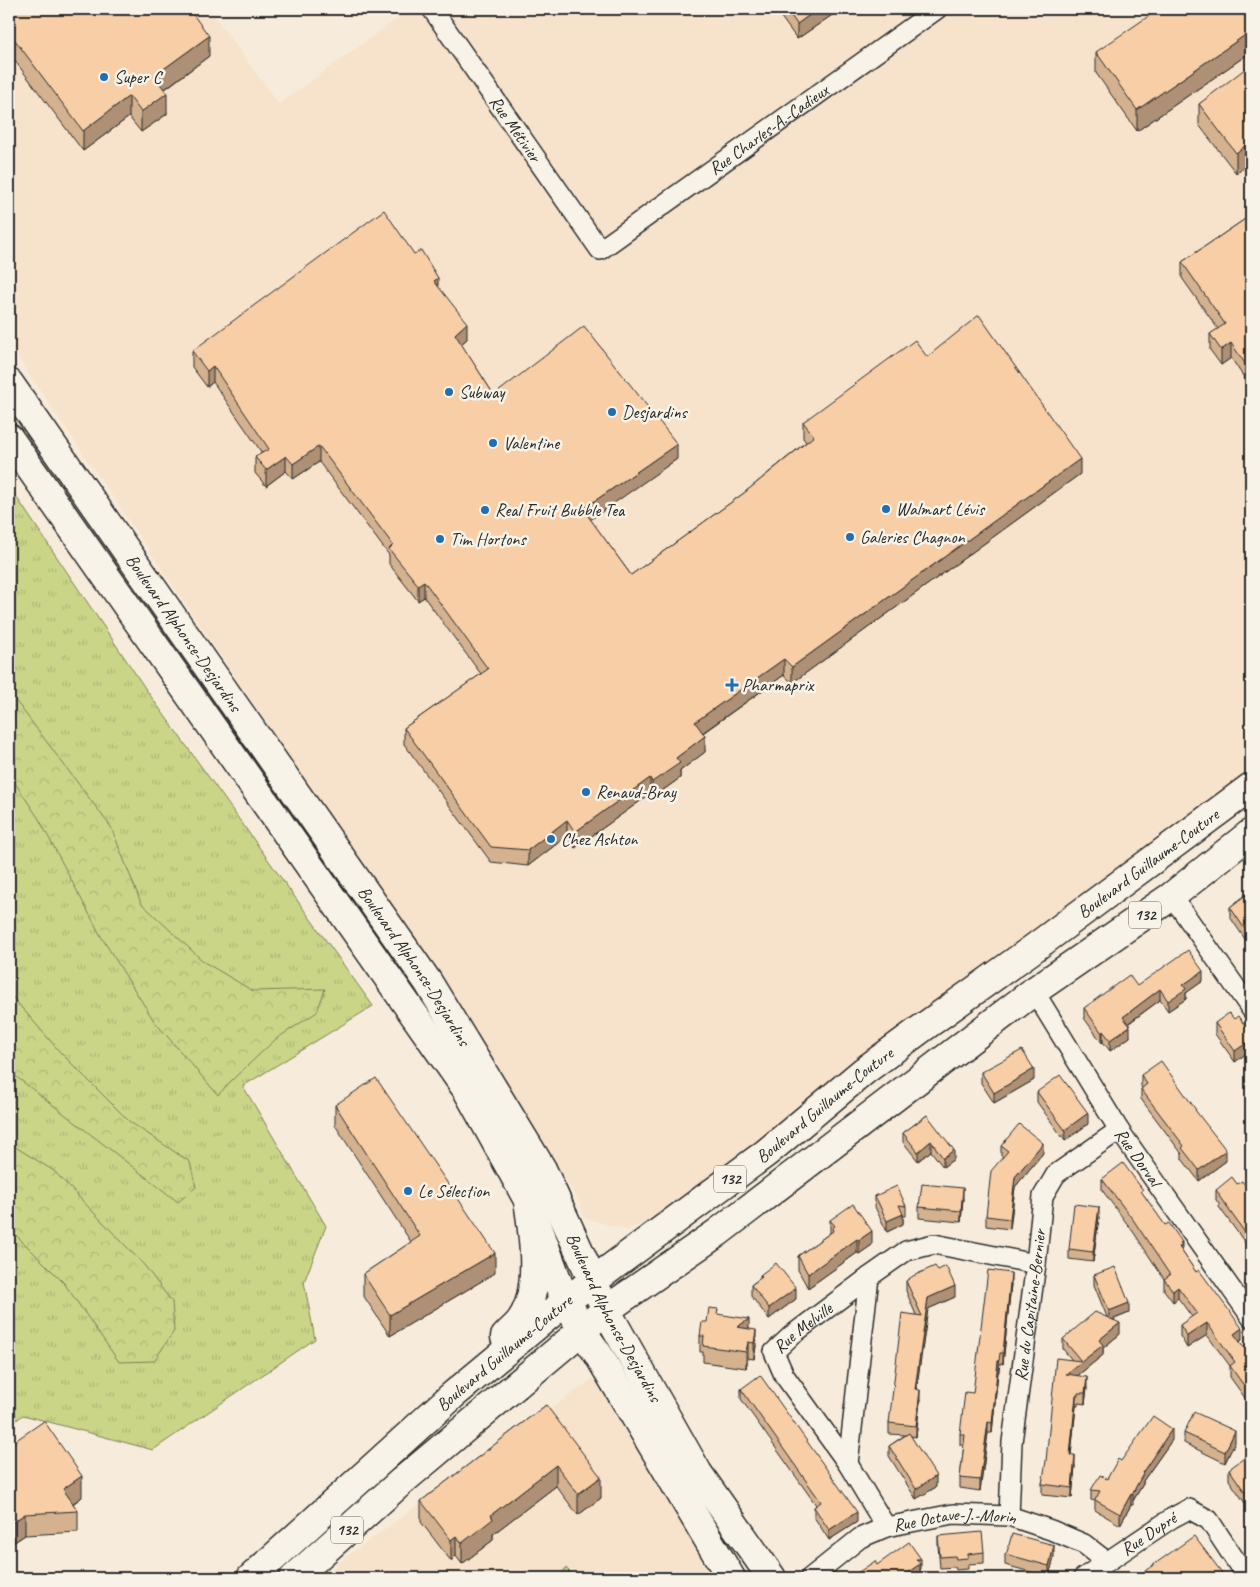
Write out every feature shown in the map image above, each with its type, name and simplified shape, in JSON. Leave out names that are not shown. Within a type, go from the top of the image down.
[{"type":"main road","name":"Boulevard Alphonse-Desjardins","points":[[9,382],[428,982],[542,1169],[606,1310],[698,1473],[772,1578]]},
{"type":"main road","name":"Boulevard Alphonse-Desjardins","points":[[9,438],[467,1090],[528,1200],[566,1301],[582,1331],[598,1354],[732,1578]]},
{"type":"main road","name":"Boulevard Guillaume-Couture","points":[[251,1578],[453,1395],[566,1301],[766,1153],[885,1055],[1030,951],[1251,787]]},
{"type":"main road","name":"Boulevard Guillaume-Couture","points":[[294,1578],[401,1482],[606,1310],[717,1233],[1034,990],[1172,896],[1251,833]]},
{"type":"main road","points":[[453,1395],[518,1324],[529,1305],[533,1288],[534,1263],[528,1200]]},
{"type":"street","name":"Rue Métivier","points":[[432,9],[600,250]]},
{"type":"street","name":"Rue Charles-A.-Cadieux","points":[[600,250],[937,9]]},
{"type":"street","points":[[1172,896],[1251,1009]]},
{"type":"street","name":"Rue Dorval","points":[[1034,990],[1119,1130],[1251,1317]]},
{"type":"street","name":"Rue du Capitaine-Bernier","points":[[1009,1516],[1012,1442],[1036,1264],[1043,1196],[1056,1174],[1119,1130]]},
{"type":"street","name":"Rue Melville","points":[[886,1527],[848,1464],[784,1375],[774,1352],[792,1335],[869,1276],[906,1251],[934,1244],[1036,1264]]},
{"type":"street","name":"Rue Melville","points":[[848,1464],[869,1276]]},
{"type":"street","name":"Rue Dupré","points":[[1083,1578],[1172,1518],[1189,1509],[1209,1520],[1247,1578]]},
{"type":"street","name":"Rue Octave-J.-Morin","points":[[810,1578],[860,1538],[886,1527],[953,1514],[1009,1516],[1051,1530],[1084,1544],[1106,1561]]},
{"type":"shaded area","points":[[9,9],[209,9],[279,104],[410,9],[1251,9],[1251,778],[666,1216],[627,1230],[584,1218],[579,1201],[425,956],[9,345]]},
{"type":"shaded area","points":[[595,1377],[718,1578],[322,1578],[346,1557]]},
{"type":"green space","points":[[9,486],[147,691],[373,1006],[243,1086],[326,1226],[304,1282],[315,1339],[153,1450],[23,1415],[9,1426]]},
{"type":"green space","points":[[9,692],[111,827],[141,903],[204,962],[253,991],[325,989],[317,1012],[276,1039],[218,1095],[154,1021],[102,938],[39,819],[9,774]]},
{"type":"green space","points":[[9,993],[60,1052],[130,1122],[190,1162],[196,1187],[178,1202],[9,1071]]},
{"type":"green space","points":[[9,1143],[54,1171],[144,1265],[172,1302],[174,1331],[154,1361],[119,1362],[64,1283],[9,1228]]},
{"type":"green space","points":[[566,1568],[576,1578],[557,1578]]},
{"type":"building","name":"Super C","points":[[9,9],[189,9],[209,36],[154,76],[167,93],[141,112],[129,96],[83,131],[9,32]]},
{"type":"building","points":[[786,9],[818,9],[797,24]]},
{"type":"building","points":[[1159,9],[1251,9],[1251,31],[1137,110],[1096,52]]},
{"type":"building","points":[[1250,65],[1251,141],[1236,153],[1199,104]]},
{"type":"building","name":"Galeries Chagnon","points":[[384,210],[414,254],[421,250],[438,278],[434,281],[467,323],[455,334],[494,395],[584,326],[677,444],[583,509],[631,575],[744,493],[814,436],[803,422],[915,340],[927,357],[979,315],[1080,459],[792,667],[784,659],[695,722],[705,736],[676,758],[680,763],[652,782],[650,778],[575,832],[567,820],[528,850],[491,847],[404,728],[488,669],[424,581],[418,585],[389,549],[393,545],[319,446],[293,464],[286,456],[266,470],[255,457],[269,449],[213,366],[207,371],[192,351]]},
{"type":"building","points":[[1251,215],[1251,372],[1231,343],[1221,350],[1210,334],[1225,324],[1182,262]]},
{"type":"building","points":[[1251,891],[1251,938],[1230,907]]},
{"type":"building","points":[[1188,950],[1203,971],[1183,985],[1186,989],[1168,1001],[1160,989],[1123,1017],[1130,1026],[1110,1040],[1103,1031],[1102,1033],[1084,1008],[1129,975],[1137,986]]},
{"type":"building","points":[[1229,1013],[1234,1019],[1238,1016],[1251,1034],[1251,1040],[1235,1051],[1215,1023]]},
{"type":"building","points":[[1022,1050],[1034,1069],[994,1093],[981,1072]]},
{"type":"building","points":[[1161,1061],[1226,1150],[1199,1170],[1182,1148],[1184,1146],[1141,1089],[1147,1084],[1141,1075]]},
{"type":"building","points":[[1060,1075],[1088,1113],[1065,1130],[1037,1092]]},
{"type":"building","name":"Le Sélection","points":[[376,1078],[495,1253],[390,1315],[363,1274],[420,1236],[335,1105]]},
{"type":"building","points":[[1251,1079],[1251,1089],[1247,1082]]},
{"type":"building","points":[[927,1115],[954,1150],[943,1158],[931,1141],[918,1152],[903,1133]]},
{"type":"building","points":[[1019,1124],[1043,1143],[1015,1177],[1010,1219],[986,1216],[991,1171],[1008,1151],[1001,1146]]},
{"type":"building","points":[[1123,1163],[1165,1225],[1169,1223],[1182,1242],[1180,1243],[1182,1245],[1179,1247],[1196,1272],[1199,1270],[1242,1328],[1234,1334],[1251,1355],[1250,1394],[1230,1366],[1235,1362],[1207,1323],[1187,1336],[1180,1325],[1197,1313],[1178,1287],[1173,1291],[1164,1279],[1170,1275],[1134,1221],[1102,1179]]},
{"type":"building","points":[[1232,1177],[1237,1184],[1242,1181],[1251,1193],[1251,1241],[1216,1190]]},
{"type":"building","points":[[922,1184],[963,1188],[961,1211],[919,1207]]},
{"type":"building","points":[[897,1186],[906,1206],[899,1205],[903,1214],[887,1221],[875,1196]]},
{"type":"building","points":[[853,1204],[872,1231],[859,1240],[857,1239],[808,1274],[798,1256],[833,1231],[832,1228],[835,1226],[830,1220]]},
{"type":"building","points":[[1074,1204],[1099,1207],[1093,1252],[1069,1249]]},
{"type":"building","points":[[776,1263],[796,1288],[769,1308],[751,1285],[762,1277],[760,1275]]},
{"type":"building","points":[[935,1266],[938,1270],[946,1266],[955,1286],[928,1298],[915,1389],[920,1390],[916,1426],[889,1423],[902,1313],[922,1316],[906,1281]]},
{"type":"building","points":[[1115,1267],[1129,1303],[1109,1311],[1094,1275]]},
{"type":"building","points":[[988,1270],[1011,1273],[1003,1353],[1000,1353],[998,1361],[992,1423],[988,1422],[980,1480],[960,1478],[965,1435],[960,1434],[965,1392],[973,1393]]},
{"type":"building","points":[[709,1308],[718,1309],[717,1314],[749,1319],[737,1327],[756,1330],[754,1343],[748,1342],[746,1352],[703,1346],[704,1336],[700,1336],[702,1322],[707,1322]]},
{"type":"building","points":[[1095,1312],[1120,1323],[1099,1340],[1103,1345],[1066,1374],[1087,1377],[1085,1393],[1078,1393],[1078,1396],[1076,1395],[1070,1455],[1075,1455],[1072,1488],[1042,1484],[1056,1358],[1081,1361],[1063,1339]]},
{"type":"building","points":[[760,1375],[857,1512],[829,1530],[814,1507],[821,1502],[741,1389]]},
{"type":"building","points":[[546,1405],[601,1477],[578,1494],[556,1465],[491,1515],[493,1519],[462,1543],[456,1536],[451,1540],[421,1501]]},
{"type":"building","points":[[1194,1412],[1235,1431],[1225,1452],[1184,1433]]},
{"type":"building","points":[[1153,1416],[1172,1429],[1142,1473],[1133,1495],[1131,1494],[1120,1514],[1095,1500],[1100,1491],[1091,1490],[1100,1475],[1107,1479],[1118,1459],[1121,1461]]},
{"type":"building","points":[[44,1421],[82,1476],[63,1489],[78,1511],[25,1514],[13,1522],[9,1516],[9,1445]]},
{"type":"building","points":[[909,1433],[936,1476],[916,1489],[889,1446]]},
{"type":"building","points":[[1247,1456],[1251,1463],[1251,1493],[1247,1495],[1229,1469]]},
{"type":"building","points":[[982,1532],[984,1552],[968,1554],[968,1558],[956,1559],[955,1556],[940,1557],[938,1536]]},
{"type":"building","points":[[1012,1534],[1054,1545],[1049,1566],[1005,1554]]},
{"type":"building","points":[[1194,1536],[1226,1578],[1135,1578]]},
{"type":"building","points":[[909,1542],[921,1559],[916,1559],[920,1564],[900,1578],[850,1578],[875,1561],[877,1565]]},
{"type":"place","name":"Super C","points":[[104,77]]},
{"type":"place","name":"Subway","points":[[449,392]]},
{"type":"place","name":"Desjardins","points":[[612,412]]},
{"type":"place","name":"Valentine","points":[[493,443]]},
{"type":"place","name":"Walmart Lévis","points":[[886,509]]},
{"type":"place","name":"Real Fruit Bubble Tea","points":[[485,510]]},
{"type":"place","name":"Galeries Chagnon","points":[[850,537]]},
{"type":"place","name":"Tim Hortons","points":[[440,539]]},
{"type":"place","name":"Pharmaprix","points":[[732,685]]},
{"type":"place","name":"Renaud-Bray","points":[[586,792]]},
{"type":"place","name":"Chez Ashton","points":[[551,839]]},
{"type":"place","name":"Le Sélection","points":[[408,1191]]}]
